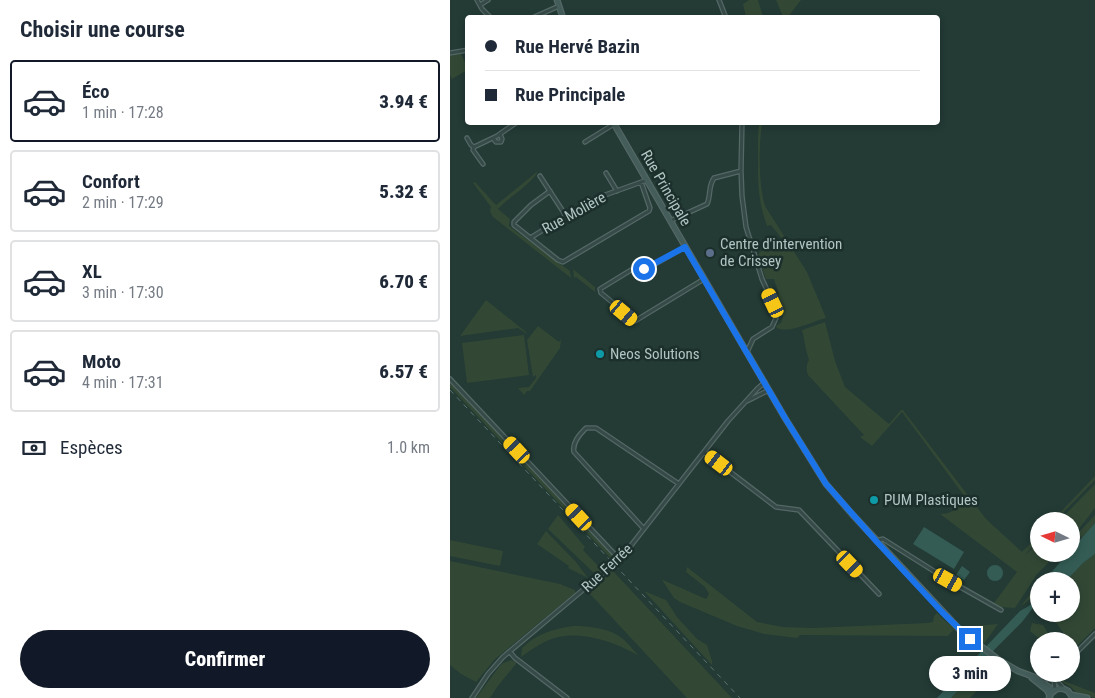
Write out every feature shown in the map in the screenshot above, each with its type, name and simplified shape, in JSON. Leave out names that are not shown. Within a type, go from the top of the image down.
[{"type":"street","points":[[477,0],[488,15]]},
{"type":"street","points":[[480,5],[488,0]]},
{"type":"street","points":[[719,0],[725,15]]},
{"type":"street","points":[[537,15],[558,2],[562,15]]},
{"type":"street","points":[[450,48],[451,53],[465,51]]},
{"type":"street","points":[[474,147],[493,138],[513,125]]},
{"type":"street","points":[[585,142],[611,125]]},
{"type":"street","name":"Rue Principale","points":[[615,125],[685,247],[826,484],[877,542],[959,629],[982,648],[1029,676]]},
{"type":"street","points":[[742,125],[741,171],[746,227],[762,279],[776,313],[775,321],[770,328],[753,339],[747,352]]},
{"type":"street","points":[[493,138],[499,143],[502,139],[500,134]]},
{"type":"street","points":[[467,138],[483,164]]},
{"type":"street","points":[[670,221],[707,204],[714,178],[741,171]]},
{"type":"street","points":[[606,172],[617,191]]},
{"type":"street","points":[[540,176],[566,216]]},
{"type":"street","name":"Rue Molière","points":[[530,238],[594,199],[647,180]]},
{"type":"street","points":[[550,192],[531,204],[515,220],[514,225],[558,260],[564,262],[649,211],[650,208],[641,182]]},
{"type":"street","points":[[685,247],[646,269],[631,270],[600,289],[601,293],[633,320],[637,320],[704,279]]},
{"type":"street","points":[[450,379],[620,560]]},
{"type":"street","name":"Rue Ferrée","points":[[472,698],[488,674],[510,652],[620,560],[734,414],[756,388],[765,382]]},
{"type":"street","name":"Rue Ferrée","points":[[746,401],[769,390]]},
{"type":"street","points":[[644,529],[574,452],[575,442],[586,428],[596,428],[679,484]]},
{"type":"street","points":[[704,452],[776,507],[798,510],[878,594]]},
{"type":"street","points":[[877,542],[883,539],[948,580],[1001,610]]},
{"type":"street","points":[[1080,649],[1095,634]]},
{"type":"street","points":[[510,652],[515,658],[567,698]]},
{"type":"street","points":[[1029,676],[1046,690],[1049,697],[1055,690],[1064,688]]},
{"type":"street","points":[[1043,682],[1055,690]]},
{"type":"street","points":[[1054,682],[1055,690]]},
{"type":"street","points":[[1058,682],[1072,696],[1087,698]]},
{"type":"green space","points":[[749,0],[758,0],[762,15],[746,15],[743,4]]},
{"type":"green space","points":[[776,0],[801,0],[789,15],[782,15]]},
{"type":"green space","points":[[461,54],[465,62],[465,71],[452,79],[450,75],[450,56]]},
{"type":"green space","points":[[759,125],[762,125],[760,164],[761,187],[765,206],[807,272],[826,318],[788,329],[777,328],[776,326],[781,323],[783,316],[778,311],[769,285],[772,286],[775,295],[779,294],[774,279],[766,279],[758,256],[760,252],[783,240],[771,225],[767,226],[761,207],[758,180]]},
{"type":"green space","points":[[538,171],[531,180],[498,209],[510,219],[509,226],[570,271],[571,278],[493,217],[490,211],[491,207],[473,183],[475,182],[496,205]]},
{"type":"green space","points":[[573,269],[595,287],[595,292],[576,277],[574,278]]},
{"type":"green space","points":[[486,300],[527,334],[518,328],[460,336]]},
{"type":"green space","points":[[825,322],[835,361],[845,387],[889,424],[903,410],[986,519],[1022,552],[1030,544],[1030,549],[1024,556],[1030,550],[1030,562],[1049,562],[1039,572],[1030,572],[1030,585],[1015,608],[1001,607],[994,603],[1017,572],[940,514],[955,510],[965,497],[902,412],[872,446],[860,437],[864,435],[808,375],[807,364],[809,360],[802,330]]},
{"type":"green space","points":[[538,326],[559,342],[561,339],[560,348],[530,391],[527,391],[524,395],[518,388],[529,387],[536,378],[536,375],[533,377],[527,340]]},
{"type":"green space","points":[[524,335],[529,375],[467,383],[462,343]]},
{"type":"green space","points":[[450,383],[616,559],[614,562],[450,387]]},
{"type":"green space","points":[[1095,476],[1095,480],[1064,512],[1061,512]]},
{"type":"green space","points":[[1095,484],[1095,508],[1080,527],[1080,512],[1068,512]]},
{"type":"green space","points":[[558,515],[585,547],[583,550],[603,571],[596,575],[548,529]]},
{"type":"green space","points":[[1095,515],[1095,523],[1082,538],[1080,531]]},
{"type":"green space","points":[[546,531],[576,562],[588,578],[568,568],[569,566],[537,544]]},
{"type":"green space","points":[[450,540],[503,551],[500,566],[450,556]]},
{"type":"green space","points":[[1095,554],[1095,628],[1080,643],[1080,632],[1062,632],[1055,622],[1080,622],[1080,572],[1074,572]]},
{"type":"green space","points":[[450,561],[560,584],[575,590],[575,593],[495,659],[476,682],[461,674],[450,665]]},
{"type":"green space","points":[[687,567],[757,622],[783,627],[812,628],[928,623],[933,622],[934,616],[937,613],[954,629],[948,636],[800,635],[797,638],[764,634],[737,626],[674,598],[662,580],[706,599],[709,594],[705,587],[686,572]]},
{"type":"green space","points":[[612,570],[732,698],[687,698],[588,591]]},
{"type":"green space","points":[[644,591],[666,600],[677,617],[697,639],[707,645],[712,665]]},
{"type":"green space","points":[[1030,594],[1030,599],[1021,606]]},
{"type":"green space","points":[[1032,623],[1043,625],[1047,632],[1031,632]]},
{"type":"green space","points":[[998,624],[983,645],[961,627]]},
{"type":"green space","points":[[573,626],[592,627],[612,632],[623,639],[639,656],[600,639],[568,636],[548,640],[521,657],[522,648],[533,639],[552,631]]},
{"type":"green space","points":[[989,656],[1002,667],[998,668],[970,698],[951,698],[985,662]]},
{"type":"green space","points":[[511,660],[516,662],[516,664],[490,698],[476,698],[499,667]]},
{"type":"green space","points":[[1062,682],[1095,693],[1095,698],[1076,692]]},
{"type":"water","points":[[1095,523],[1095,554],[1074,572],[1051,572],[1061,562],[1080,562],[1080,540]]},
{"type":"water","points":[[924,527],[964,552],[954,569],[913,544]]},
{"type":"water","points":[[995,565],[1001,567],[1003,573],[1001,579],[995,581],[989,579],[987,573],[989,567]]},
{"type":"water","points":[[962,566],[970,572],[964,580],[956,575]]},
{"type":"water","points":[[1029,606],[1030,612],[1022,622],[951,698],[937,698],[1020,611]]},
{"type":"railway","points":[[450,390],[740,698]]},
{"type":"place","name":"Centre d'intervention de Crissey","points":[[710,253]]},
{"type":"place","name":"Neos Solutions","points":[[600,354]]},
{"type":"place","name":"PUM Plastiques","points":[[874,500]]},
{"type":"route","points":[[644,269],[685,247],[826,484],[942,612],[970,639]]}]
